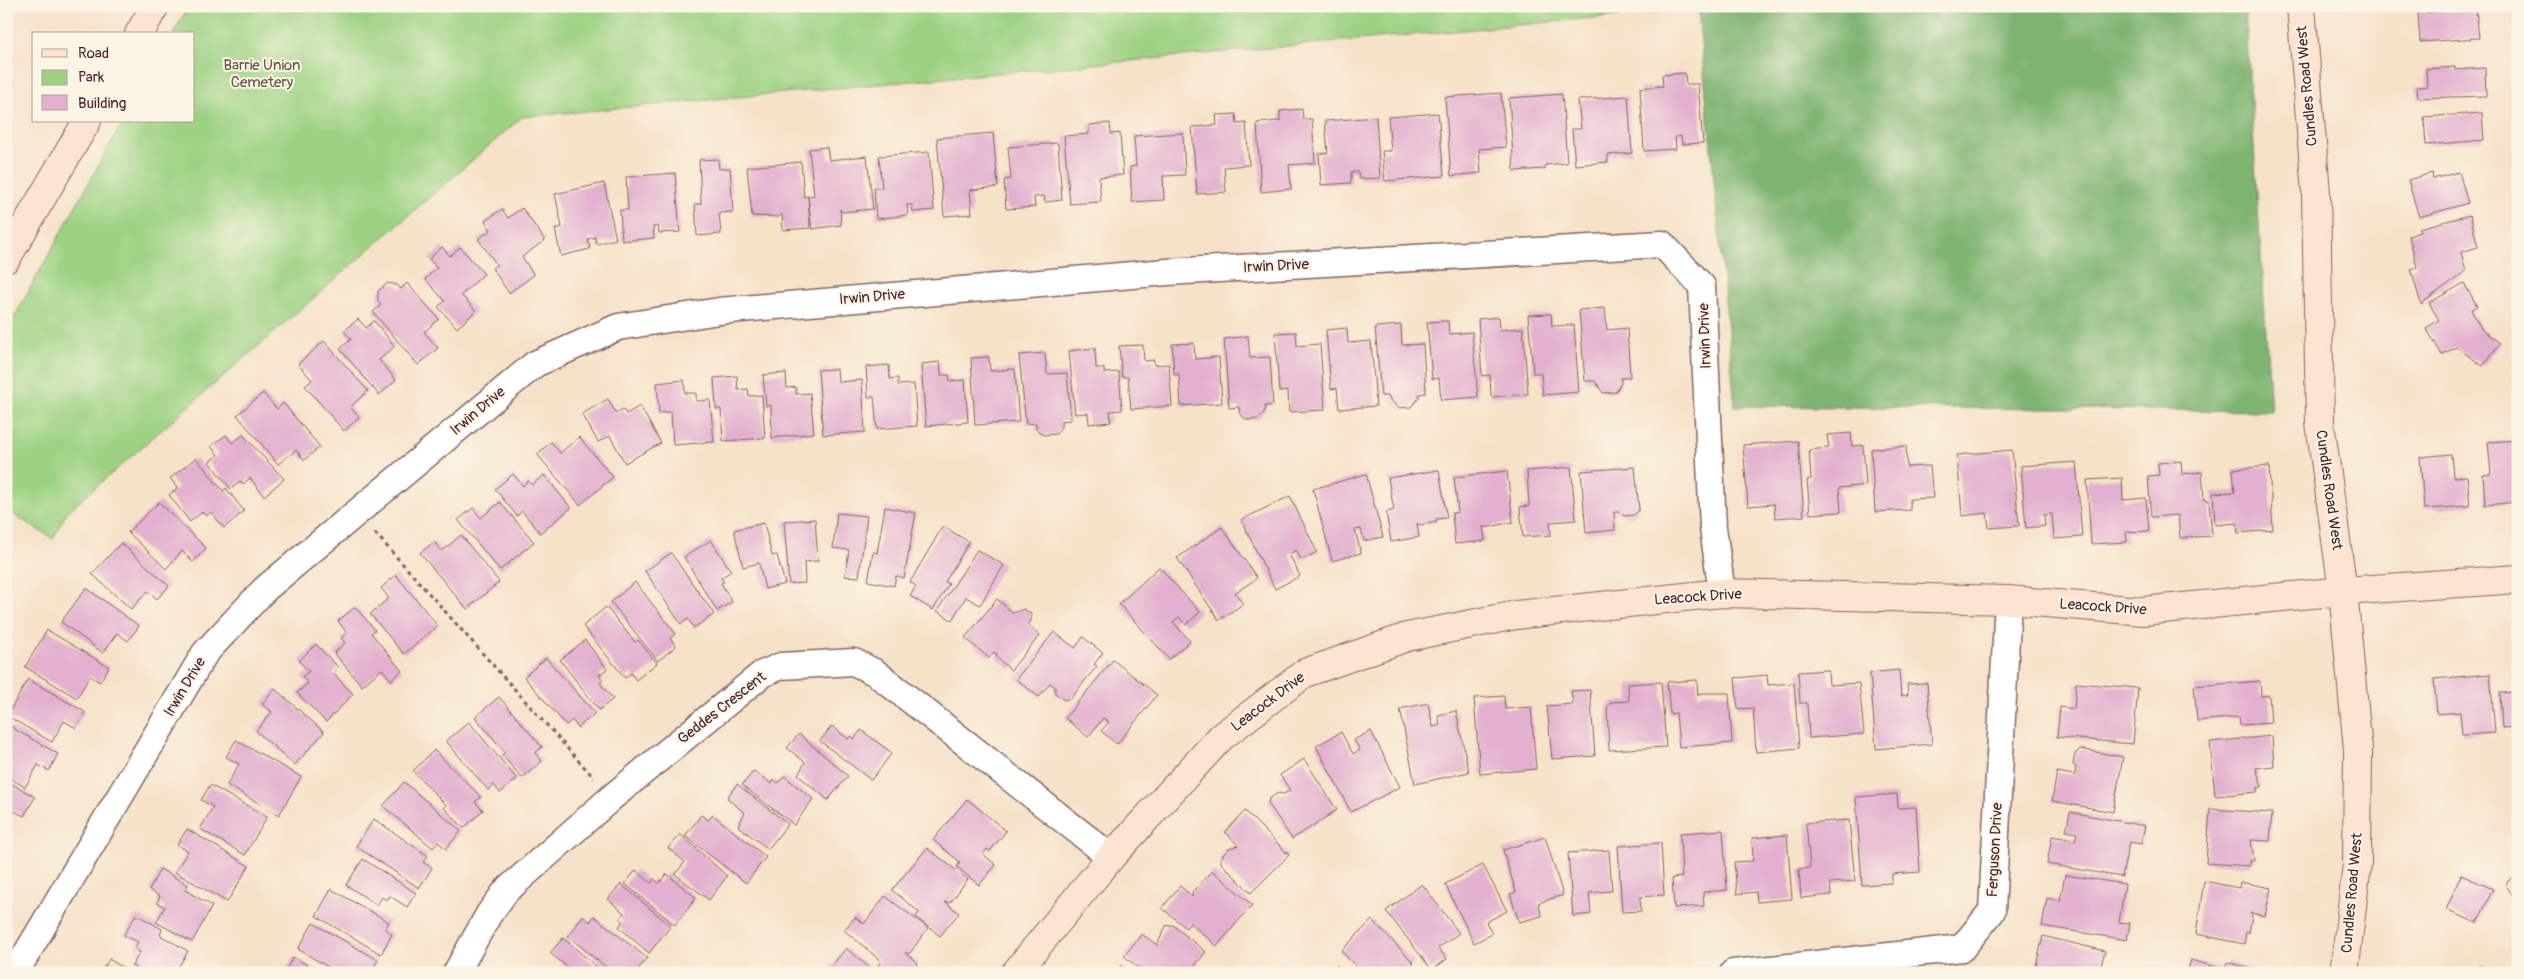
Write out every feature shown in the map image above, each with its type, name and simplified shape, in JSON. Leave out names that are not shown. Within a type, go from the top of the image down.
[{"type":"street","points":[[140,32],[155,6]]},
{"type":"street","name":"Cundles Road West","points":[[2301,6],[2316,193],[2320,423],[2343,591],[2358,750],[2357,865],[2344,973]]},
{"type":"street","points":[[6,259],[86,122]]},
{"type":"street","name":"Irwin Drive","points":[[15,973],[206,653],[265,589],[535,364],[618,327],[719,311],[1167,272],[1662,244],[1702,286],[1713,528],[1722,592]]},
{"type":"street","name":"Leacock Drive","points":[[1015,973],[1111,857],[1220,737],[1305,673],[1407,637],[1516,615],[1722,592],[2008,600],[2143,612],[2343,591],[2518,579]]},
{"type":"street","name":"Ferguson Drive","points":[[1733,973],[1962,948],[1992,911],[2008,600]]},
{"type":"street","name":"Geddes Crescent","points":[[456,973],[489,914],[506,891],[611,798],[762,674],[781,666],[854,662],[876,673],[1111,857]]},
{"type":"path","points":[[356,512],[611,798]]},
{"type":"green space","name":"Barrie Union Cemetery","points":[[189,6],[1724,6],[522,117],[67,512],[53,539],[6,510],[6,332],[122,122],[195,122],[195,32],[174,32]]},
{"type":"green space","points":[[1724,6],[2245,6],[2271,411],[1735,406],[1698,9]]},
{"type":"building","points":[[2476,8],[2479,38],[2420,42],[2418,13]]},
{"type":"building","points":[[2455,67],[2455,70],[2485,68],[2486,96],[2418,98],[2417,87],[2427,86],[2426,69]]},
{"type":"building","points":[[1685,73],[1686,84],[1698,84],[1703,143],[1682,144],[1681,136],[1675,137],[1676,149],[1644,151],[1640,88],[1663,86],[1662,75]]},
{"type":"building","points":[[1501,93],[1506,147],[1479,149],[1481,173],[1451,176],[1445,97]]},
{"type":"building","points":[[1562,94],[1567,163],[1545,165],[1545,169],[1514,171],[1509,98]]},
{"type":"building","points":[[1628,96],[1632,153],[1608,155],[1608,162],[1575,165],[1572,129],[1581,129],[1578,100]]},
{"type":"building","points":[[1302,109],[1303,119],[1312,119],[1315,163],[1289,165],[1291,189],[1261,192],[1257,123],[1280,121],[1280,111]]},
{"type":"building","points":[[1438,113],[1444,176],[1385,181],[1382,151],[1391,151],[1388,117]]},
{"type":"building","points":[[2482,113],[2484,140],[2426,145],[2424,117]]},
{"type":"building","points":[[1236,114],[1237,124],[1246,123],[1249,165],[1224,167],[1226,192],[1197,194],[1192,127],[1217,125],[1216,115]]},
{"type":"building","points":[[1376,117],[1380,178],[1359,179],[1358,172],[1351,172],[1351,183],[1321,185],[1319,154],[1328,153],[1325,121]]},
{"type":"building","points":[[1110,123],[1111,134],[1120,133],[1123,175],[1099,177],[1101,202],[1070,204],[1064,136],[1089,134],[1089,125]]},
{"type":"building","points":[[993,133],[998,187],[970,190],[972,214],[944,216],[937,138]]},
{"type":"building","points":[[1183,133],[1185,175],[1163,176],[1164,200],[1132,202],[1130,167],[1136,166],[1134,136]]},
{"type":"building","points":[[1058,143],[1062,200],[1045,202],[1044,196],[1034,197],[1035,207],[1006,209],[1004,180],[1011,179],[1008,147]]},
{"type":"building","points":[[827,147],[829,160],[867,156],[873,209],[842,212],[840,209],[841,225],[812,229],[808,196],[814,195],[809,149]]},
{"type":"building","points":[[929,152],[934,210],[913,212],[912,205],[907,205],[908,215],[876,219],[874,188],[882,188],[879,156]]},
{"type":"building","points":[[718,159],[719,169],[730,168],[733,212],[719,213],[721,234],[697,236],[695,204],[701,204],[699,160]]},
{"type":"building","points":[[801,162],[804,197],[808,196],[810,228],[783,230],[782,214],[779,217],[752,216],[747,167]]},
{"type":"building","points":[[2459,172],[2468,203],[2419,217],[2408,180],[2432,173],[2433,179]]},
{"type":"building","points":[[675,173],[680,232],[659,233],[658,226],[653,227],[654,238],[622,241],[620,210],[628,210],[626,177]]},
{"type":"building","points":[[604,183],[616,239],[596,244],[595,237],[588,239],[590,249],[561,256],[555,229],[562,227],[555,194]]},
{"type":"building","points":[[522,208],[545,240],[522,257],[534,275],[509,293],[492,268],[497,265],[478,239],[491,230],[485,221],[502,209],[508,218]]},
{"type":"building","points":[[2470,215],[2478,247],[2461,252],[2466,271],[2421,304],[2411,269],[2417,267],[2409,236],[2420,232],[2419,228]]},
{"type":"building","points":[[442,247],[450,256],[460,247],[484,274],[461,295],[476,311],[457,328],[438,307],[445,301],[425,279],[437,268],[429,259]]},
{"type":"building","points":[[388,283],[397,285],[401,289],[407,283],[439,319],[424,332],[438,348],[418,365],[373,312],[381,305],[378,301],[378,291]]},
{"type":"building","points":[[2464,283],[2477,306],[2471,310],[2482,330],[2500,343],[2483,366],[2456,347],[2442,355],[2426,328],[2439,320],[2429,303]]},
{"type":"building","points":[[1605,308],[1607,330],[1627,328],[1630,377],[1621,378],[1621,383],[1616,392],[1603,393],[1595,381],[1585,381],[1579,310]]},
{"type":"building","points":[[1551,314],[1552,326],[1574,325],[1579,392],[1543,395],[1541,373],[1533,373],[1528,315]]},
{"type":"building","points":[[1499,317],[1500,330],[1523,328],[1528,394],[1491,397],[1490,375],[1482,376],[1478,319]]},
{"type":"building","points":[[358,319],[366,328],[374,321],[395,346],[379,360],[396,380],[379,395],[340,349],[351,339],[344,331]]},
{"type":"building","points":[[1448,321],[1449,334],[1472,332],[1478,397],[1441,400],[1439,378],[1432,379],[1427,322]]},
{"type":"building","points":[[1401,325],[1402,345],[1423,344],[1426,393],[1419,394],[1419,398],[1411,407],[1399,408],[1390,400],[1389,396],[1381,396],[1375,327]]},
{"type":"building","points":[[1347,328],[1348,343],[1371,341],[1376,406],[1339,409],[1337,388],[1331,389],[1326,330]]},
{"type":"building","points":[[1296,332],[1297,346],[1320,344],[1325,410],[1289,412],[1288,391],[1279,392],[1275,333]]},
{"type":"building","points":[[1248,336],[1250,358],[1270,357],[1273,405],[1265,406],[1265,411],[1259,419],[1247,420],[1240,414],[1239,407],[1229,408],[1224,339]]},
{"type":"building","points":[[324,341],[368,391],[350,407],[359,417],[344,431],[305,386],[312,380],[298,364]]},
{"type":"building","points":[[1194,343],[1195,359],[1219,357],[1222,403],[1181,406],[1179,374],[1174,374],[1172,344]]},
{"type":"building","points":[[1143,345],[1144,361],[1154,360],[1154,365],[1169,364],[1172,406],[1131,409],[1128,377],[1122,377],[1119,346]]},
{"type":"building","points":[[1095,348],[1096,368],[1104,368],[1104,373],[1119,372],[1122,410],[1110,411],[1111,422],[1089,424],[1088,413],[1075,414],[1069,351]]},
{"type":"building","points":[[1045,353],[1047,374],[1067,373],[1071,420],[1061,421],[1061,427],[1056,434],[1043,435],[1036,429],[1036,423],[1026,424],[1019,355]]},
{"type":"building","points":[[989,357],[990,371],[1015,369],[1019,422],[975,425],[971,358]]},
{"type":"building","points":[[940,362],[941,375],[949,375],[950,381],[965,380],[968,422],[926,426],[921,364]]},
{"type":"building","points":[[889,365],[890,379],[898,378],[898,385],[914,384],[917,426],[877,429],[874,397],[868,397],[866,367]]},
{"type":"building","points":[[837,369],[838,382],[862,380],[865,432],[823,435],[818,370]]},
{"type":"building","points":[[786,373],[787,388],[796,387],[796,394],[810,393],[814,433],[772,438],[771,405],[766,406],[763,375]]},
{"type":"building","points":[[737,376],[738,390],[748,389],[749,396],[762,395],[765,438],[723,441],[721,409],[716,409],[714,378]]},
{"type":"building","points":[[684,380],[685,393],[696,393],[696,401],[710,400],[714,442],[673,445],[671,412],[659,413],[657,383]]},
{"type":"building","points":[[263,393],[277,409],[283,403],[320,447],[304,460],[296,450],[278,464],[237,415]]},
{"type":"building","points":[[608,399],[616,413],[623,409],[626,414],[640,406],[661,443],[625,463],[610,436],[598,442],[582,414]]},
{"type":"building","points":[[1851,433],[1852,446],[1863,445],[1866,485],[1839,488],[1841,512],[1810,514],[1807,480],[1811,479],[1809,450],[1829,448],[1827,435]]},
{"type":"building","points":[[226,435],[232,443],[243,435],[284,479],[264,496],[250,478],[243,484],[241,481],[231,489],[209,462],[218,455],[211,446]]},
{"type":"building","points":[[579,437],[613,477],[580,505],[537,454],[551,442],[560,453]]},
{"type":"building","points":[[2518,440],[2518,502],[2485,505],[2483,475],[2491,474],[2488,442]]},
{"type":"building","points":[[1798,441],[1804,516],[1775,518],[1774,504],[1748,506],[1743,445]]},
{"type":"building","points":[[1906,446],[1907,467],[1930,466],[1933,498],[1910,499],[1910,510],[1875,512],[1871,449]]},
{"type":"building","points":[[2012,450],[2019,526],[1989,528],[1987,513],[1962,516],[1957,455]]},
{"type":"building","points":[[2451,454],[2453,477],[2467,476],[2470,506],[2424,509],[2420,457]]},
{"type":"building","points":[[196,458],[223,491],[226,488],[244,511],[224,528],[211,512],[206,516],[202,512],[190,522],[169,495],[178,488],[170,478]]},
{"type":"building","points":[[2181,461],[2182,474],[2202,472],[2204,500],[2209,500],[2212,536],[2180,538],[2178,515],[2151,517],[2148,476],[2159,475],[2158,463]]},
{"type":"building","points":[[2076,462],[2082,537],[2054,539],[2052,514],[2044,515],[2045,526],[2026,528],[2021,466]]},
{"type":"building","points":[[2269,466],[2273,530],[2238,533],[2237,523],[2215,525],[2213,493],[2235,492],[2233,469]]},
{"type":"building","points":[[1571,467],[1576,520],[1550,522],[1551,535],[1523,537],[1520,507],[1529,506],[1527,471]]},
{"type":"building","points":[[1635,467],[1639,510],[1634,515],[1624,516],[1620,512],[1614,512],[1615,530],[1586,533],[1581,471]]},
{"type":"building","points":[[1439,470],[1447,518],[1436,519],[1437,522],[1420,525],[1417,523],[1419,537],[1391,542],[1386,512],[1394,510],[1388,478]]},
{"type":"building","points":[[1507,471],[1513,522],[1485,528],[1483,526],[1485,541],[1455,544],[1452,513],[1458,512],[1454,477]]},
{"type":"building","points":[[513,474],[523,486],[528,481],[532,485],[544,475],[571,508],[540,533],[522,511],[517,516],[495,489]]},
{"type":"building","points":[[1366,474],[1383,537],[1364,541],[1361,529],[1355,530],[1361,553],[1332,561],[1313,489]]},
{"type":"building","points":[[2122,478],[2123,500],[2146,498],[2149,531],[2126,532],[2127,542],[2091,544],[2087,480]]},
{"type":"building","points":[[1290,496],[1317,552],[1301,560],[1296,550],[1289,554],[1300,576],[1275,589],[1241,520]]},
{"type":"building","points":[[159,502],[206,548],[193,562],[182,551],[166,569],[128,532]]},
{"type":"building","points":[[500,502],[534,542],[500,570],[458,520],[473,508],[481,518]]},
{"type":"building","points":[[885,507],[916,513],[904,578],[896,576],[894,586],[868,581],[873,552],[877,553]]},
{"type":"building","points":[[837,513],[867,516],[859,577],[845,576],[849,550],[833,548]]},
{"type":"building","points":[[6,519],[12,522],[6,531]]},
{"type":"building","points":[[815,519],[818,561],[804,562],[805,583],[789,584],[784,521]]},
{"type":"building","points":[[764,523],[772,556],[777,555],[785,584],[765,589],[759,563],[743,567],[734,530]]},
{"type":"building","points":[[943,526],[969,542],[945,582],[949,584],[933,610],[910,596],[916,586],[910,582]]},
{"type":"building","points":[[1222,527],[1257,578],[1235,593],[1243,604],[1219,620],[1177,558]]},
{"type":"building","points":[[461,535],[499,582],[467,609],[420,553],[434,542],[442,551]]},
{"type":"building","points":[[711,540],[731,571],[721,578],[724,582],[721,583],[732,602],[717,611],[684,557]]},
{"type":"building","points":[[121,543],[169,586],[157,599],[148,591],[131,609],[92,574]]},
{"type":"building","points":[[977,550],[1004,565],[980,605],[966,597],[952,620],[937,611]]},
{"type":"building","points":[[671,553],[714,614],[694,628],[688,619],[681,624],[645,571]]},
{"type":"building","points":[[1159,567],[1200,612],[1186,625],[1179,617],[1173,622],[1190,641],[1169,659],[1119,604]]},
{"type":"building","points":[[396,575],[438,626],[404,654],[370,614],[389,598],[381,588]]},
{"type":"building","points":[[635,582],[676,634],[670,638],[676,646],[658,661],[611,602]]},
{"type":"building","points":[[86,588],[139,626],[128,641],[117,633],[103,653],[61,622]]},
{"type":"building","points":[[997,599],[1013,613],[1024,609],[1031,614],[1031,621],[1028,625],[1040,635],[1011,670],[996,657],[998,655],[994,652],[989,658],[965,638]]},
{"type":"building","points":[[355,607],[375,630],[371,633],[402,671],[391,680],[382,669],[362,686],[334,653],[345,643],[341,638],[347,633],[338,621]]},
{"type":"building","points":[[606,607],[635,642],[638,640],[657,663],[636,680],[631,673],[625,678],[583,626]]},
{"type":"building","points":[[47,630],[109,667],[100,682],[90,676],[77,698],[25,667]]},
{"type":"building","points":[[1054,632],[1075,648],[1083,637],[1103,653],[1094,664],[1097,666],[1071,698],[1064,700],[1055,693],[1055,687],[1050,683],[1039,697],[1016,679]]},
{"type":"building","points":[[585,640],[607,669],[599,675],[603,680],[600,683],[613,699],[599,710],[560,660]]},
{"type":"building","points":[[316,644],[338,667],[333,673],[353,694],[326,722],[297,693],[308,683],[302,677],[309,671],[299,661]]},
{"type":"building","points":[[546,658],[595,713],[578,728],[572,720],[566,725],[524,677]]},
{"type":"building","points":[[1113,660],[1157,695],[1117,744],[1101,731],[1109,722],[1103,718],[1088,737],[1065,718]]},
{"type":"building","points":[[1828,670],[1829,685],[1859,683],[1864,734],[1809,738],[1807,703],[1800,703],[1798,672]]},
{"type":"building","points":[[1899,670],[1901,696],[1908,695],[1907,684],[1927,683],[1932,744],[1876,749],[1870,673]]},
{"type":"building","points":[[2490,674],[2495,733],[2462,735],[2460,712],[2437,714],[2434,679]]},
{"type":"building","points":[[1767,675],[1768,685],[1794,683],[1799,748],[1756,752],[1753,708],[1738,709],[1735,678]]},
{"type":"building","points":[[28,679],[85,712],[76,728],[64,721],[52,742],[7,716]]},
{"type":"building","points":[[1697,680],[1698,696],[1701,693],[1729,693],[1732,743],[1679,747],[1676,713],[1670,714],[1667,682]]},
{"type":"building","points":[[2260,681],[2261,696],[2269,695],[2271,723],[2240,725],[2239,717],[2197,721],[2194,686]]},
{"type":"building","points":[[1661,682],[1666,747],[1609,750],[1607,708],[1611,702],[1629,701],[1628,684]]},
{"type":"building","points":[[2076,683],[2138,688],[2133,744],[2057,737],[2060,707],[2074,709]]},
{"type":"building","points":[[275,689],[324,732],[295,765],[256,731],[272,712],[262,704]]},
{"type":"building","points":[[1590,690],[1595,756],[1552,759],[1547,706],[1573,704],[1571,691]]},
{"type":"building","points":[[2518,692],[2518,727],[2502,728],[2500,693]]},
{"type":"building","points":[[1504,696],[1505,709],[1531,707],[1536,769],[1480,774],[1474,698]]},
{"type":"building","points":[[499,697],[542,747],[535,753],[542,761],[522,778],[502,755],[505,752],[475,717]]},
{"type":"building","points":[[1428,703],[1433,727],[1440,725],[1438,715],[1456,711],[1469,772],[1415,784],[1400,709]]},
{"type":"building","points":[[469,722],[517,779],[500,793],[494,785],[488,790],[446,741]]},
{"type":"building","points":[[6,724],[58,754],[49,771],[38,765],[25,787],[6,776]]},
{"type":"building","points":[[832,726],[848,739],[851,736],[854,739],[861,730],[892,753],[871,780],[820,741]]},
{"type":"building","points":[[1371,731],[1400,787],[1351,812],[1316,746],[1341,732],[1353,754],[1360,750],[1354,740]]},
{"type":"building","points":[[799,734],[848,776],[828,800],[798,775],[805,762],[787,748]]},
{"type":"building","points":[[2272,736],[2274,766],[2256,768],[2262,787],[2257,788],[2257,792],[2215,796],[2210,742]]},
{"type":"building","points":[[236,740],[301,777],[279,815],[227,785],[239,764],[226,757]]},
{"type":"building","points":[[2080,749],[2123,757],[2113,812],[2052,801],[2057,772],[2075,775],[2076,768],[2073,764],[2075,754]]},
{"type":"building","points":[[434,750],[481,797],[475,802],[483,810],[464,828],[444,808],[446,805],[413,771]]},
{"type":"building","points":[[1304,759],[1337,810],[1292,839],[1268,803],[1269,799],[1278,793],[1284,794],[1290,790],[1280,775]]},
{"type":"building","points":[[754,771],[772,784],[774,780],[778,783],[784,776],[813,799],[794,825],[742,785]]},
{"type":"building","points":[[9,782],[35,797],[24,816],[12,810],[8,816],[6,815],[6,786]]},
{"type":"building","points":[[404,782],[461,831],[446,849],[438,842],[433,848],[383,806]]},
{"type":"building","points":[[737,784],[788,824],[768,849],[738,826],[745,813],[727,798]]},
{"type":"building","points":[[210,785],[267,817],[245,855],[200,829],[213,807],[201,800]]},
{"type":"building","points":[[1897,794],[1898,808],[1916,807],[1920,872],[1892,874],[1892,883],[1862,885],[1856,797]]},
{"type":"building","points":[[967,799],[1006,831],[990,851],[987,849],[983,854],[996,865],[979,885],[957,867],[960,862],[933,840]]},
{"type":"building","points":[[2210,809],[2272,813],[2270,841],[2251,840],[2254,860],[2250,860],[2250,866],[2206,863]]},
{"type":"building","points":[[1245,811],[1289,855],[1251,893],[1221,863],[1221,857],[1228,849],[1238,845],[1225,832]]},
{"type":"building","points":[[2070,812],[2145,826],[2141,844],[2129,842],[2122,877],[2047,864],[2052,836],[2075,840],[2077,833],[2066,831]]},
{"type":"building","points":[[701,815],[708,820],[713,815],[766,857],[746,883],[685,836]]},
{"type":"building","points":[[374,819],[428,856],[423,862],[432,868],[419,888],[356,846]]},
{"type":"building","points":[[1849,820],[1855,881],[1830,883],[1831,895],[1801,898],[1799,869],[1810,868],[1806,823]]},
{"type":"building","points":[[187,829],[249,866],[227,902],[175,872],[188,851],[177,845]]},
{"type":"building","points":[[1723,830],[1727,890],[1703,892],[1704,906],[1674,908],[1672,878],[1682,877],[1680,833]]},
{"type":"building","points":[[680,834],[727,876],[709,900],[675,874],[685,862],[668,848]]},
{"type":"building","points":[[1787,835],[1792,899],[1757,902],[1756,892],[1737,894],[1734,862],[1753,861],[1752,838]]},
{"type":"building","points":[[1545,837],[1563,895],[1538,903],[1542,916],[1519,922],[1510,894],[1516,892],[1503,850]]},
{"type":"building","points":[[1661,843],[1664,895],[1640,897],[1641,911],[1622,912],[1618,846]]},
{"type":"building","points":[[927,848],[968,879],[950,903],[945,902],[959,913],[940,936],[916,917],[919,912],[892,890]]},
{"type":"building","points":[[1609,850],[1612,891],[1589,893],[1591,914],[1573,916],[1568,853]]},
{"type":"building","points":[[363,859],[416,893],[407,907],[390,896],[387,900],[382,897],[377,905],[346,885]]},
{"type":"building","points":[[1483,865],[1507,911],[1486,922],[1492,934],[1474,943],[1445,884]]},
{"type":"building","points":[[160,869],[188,885],[185,890],[212,906],[192,942],[156,922],[165,907],[157,903],[160,896],[149,890]]},
{"type":"building","points":[[636,870],[651,883],[654,879],[659,883],[667,874],[696,898],[675,925],[625,884]]},
{"type":"building","points":[[1213,871],[1252,905],[1217,946],[1190,923],[1186,928],[1162,908],[1180,886],[1193,897],[1192,892]]},
{"type":"building","points":[[2518,872],[2518,903],[2505,884]]},
{"type":"building","points":[[2065,875],[2125,884],[2119,922],[2130,923],[2127,940],[2042,926],[2047,898],[2060,901]]},
{"type":"building","points":[[2461,875],[2493,889],[2477,923],[2446,910]]},
{"type":"building","points":[[2204,881],[2239,888],[2240,882],[2271,888],[2265,916],[2250,913],[2252,916],[2249,933],[2246,932],[2244,944],[2196,934]]},
{"type":"building","points":[[621,884],[671,926],[649,953],[619,927],[623,921],[619,919],[624,913],[608,899]]},
{"type":"building","points":[[1422,884],[1459,933],[1438,948],[1447,959],[1432,970],[1386,911]]},
{"type":"building","points":[[331,889],[389,922],[385,929],[392,934],[381,954],[316,916]]},
{"type":"building","points":[[885,896],[928,928],[910,953],[905,953],[918,963],[910,973],[884,973],[877,967],[881,961],[844,930],[855,917],[864,924]]},
{"type":"building","points":[[136,914],[162,929],[160,935],[188,951],[175,973],[144,973],[132,966],[140,952],[135,948],[138,942],[124,935]]},
{"type":"building","points":[[583,916],[590,922],[594,916],[647,958],[635,973],[613,973],[568,936]]},
{"type":"building","points":[[1372,920],[1414,963],[1404,973],[1362,973],[1341,951]]},
{"type":"building","points":[[313,923],[378,960],[370,973],[338,973],[298,949]]},
{"type":"building","points":[[1173,925],[1206,952],[1189,973],[1145,973],[1124,956],[1142,934],[1157,945],[1166,926]]},
{"type":"building","points":[[2043,936],[2105,951],[2099,973],[2043,973],[2035,970]]},
{"type":"building","points":[[563,938],[604,973],[562,973],[567,967],[550,953]]},
{"type":"building","points":[[846,948],[876,973],[826,973]]},
{"type":"building","points":[[293,957],[322,973],[284,973]]},
{"type":"building","points":[[109,959],[132,973],[101,973]]},
{"type":"building","points":[[2191,960],[2225,970],[2227,962],[2258,971],[2187,973]]},
{"type":"building","points":[[1337,965],[1346,973],[1330,973]]},
{"type":"building","points":[[1121,966],[1130,973],[1115,973]]},
{"type":"building","points":[[2478,966],[2518,969],[2518,973],[2478,973]]}]
